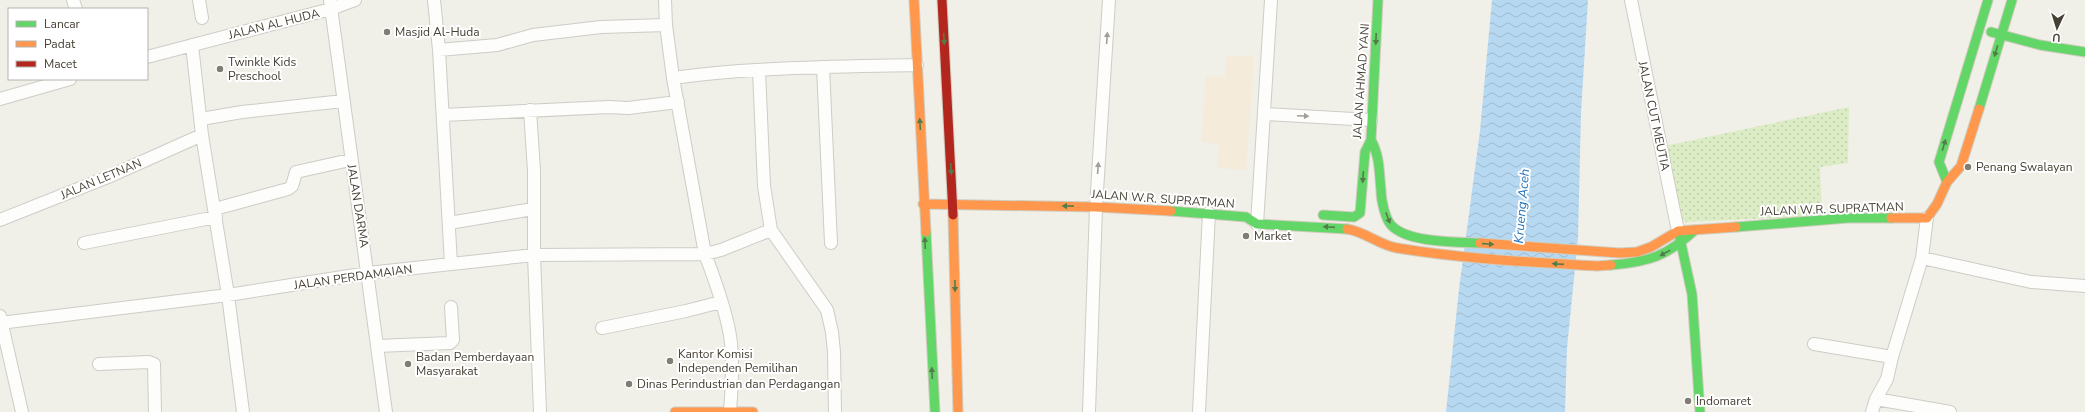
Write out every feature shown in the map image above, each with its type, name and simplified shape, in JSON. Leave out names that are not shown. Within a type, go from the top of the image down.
[{"type":"main road","points":[[914,0],[934,412]]},
{"type":"main road","points":[[942,0],[953,205],[958,412]]},
{"type":"main road","name":"JALAN AHMAD YANI","points":[[1312,215],[1354,217],[1359,215],[1365,152],[1371,140],[1378,0]]},
{"type":"main road","points":[[1947,182],[1939,162],[1988,0]]},
{"type":"main road","points":[[1927,218],[1937,204],[1947,182],[1961,166],[2012,0]]},
{"type":"main road","points":[[1979,28],[2040,45],[2085,52]]},
{"type":"main road","name":"JALAN W.R. SUPRATMAN","points":[[1371,140],[1378,152],[1381,194],[1390,224],[1405,235],[1449,241],[1620,253],[1637,252],[1651,248],[1696,230],[1848,218],[1927,218]]},
{"type":"main road","name":"JALAN W.R. SUPRATMAN","points":[[923,204],[1096,207],[1209,213],[1246,217],[1260,216],[1360,231],[1382,244],[1395,248],[1448,256],[1597,266],[1638,263],[1655,258],[1680,237]]},
{"type":"main road","points":[[1680,237],[1692,294],[1700,412]]},
{"type":"main road","points":[[675,412],[753,412]]},
{"type":"street","points":[[199,0],[202,18]]},
{"type":"street","name":"JALAN AL HUDA","points":[[148,57],[330,5],[355,0]]},
{"type":"street","points":[[434,0],[439,50],[451,264]]},
{"type":"street","points":[[665,0],[666,25],[673,78],[705,254],[721,302],[731,341],[732,375],[730,411]]},
{"type":"street","points":[[1089,412],[1096,207],[1109,0]]},
{"type":"street","points":[[1260,216],[1271,0]]},
{"type":"street","name":"JALAN CUT MEUTIA","points":[[1631,0],[1680,237]]},
{"type":"street","name":"JALAN DARMA","points":[[330,5],[350,160],[368,273],[386,412]]},
{"type":"street","points":[[439,50],[497,45],[533,35],[601,28],[666,25]]},
{"type":"street","points":[[192,44],[202,136],[228,295],[243,412]]},
{"type":"street","points":[[673,78],[823,67],[917,65]]},
{"type":"street","points":[[823,67],[831,243]]},
{"type":"street","points":[[759,71],[764,186],[771,230],[827,310],[832,332],[834,352],[834,412]]},
{"type":"street","points":[[0,99],[66,80]]},
{"type":"street","points":[[201,119],[242,112],[343,101]]},
{"type":"street","points":[[443,114],[609,107],[628,108],[678,102]]},
{"type":"street","points":[[530,110],[534,171],[534,255],[540,412]]},
{"type":"street","points":[[1264,114],[1371,120]]},
{"type":"street","name":"JALAN LETNAN","points":[[0,220],[108,177],[202,136]]},
{"type":"street","points":[[84,243],[215,213],[288,189],[292,186],[296,172],[350,160]]},
{"type":"street","points":[[449,223],[534,209]]},
{"type":"street","points":[[1199,412],[1209,213]]},
{"type":"street","points":[[1872,412],[1876,399],[1888,378],[1892,358],[1922,258],[1927,218]]},
{"type":"street","name":"JALAN PERDAMAIAN","points":[[1,320],[228,295],[368,273],[534,255],[705,254],[771,230]]},
{"type":"street","points":[[1922,258],[2031,282],[2084,283]]},
{"type":"street","points":[[602,328],[686,311],[721,302]]},
{"type":"street","points":[[377,346],[450,343],[453,340],[452,307]]},
{"type":"street","points":[[1,320],[22,412]]},
{"type":"street","points":[[1814,344],[1892,358]]},
{"type":"street","points":[[99,364],[149,362],[154,364],[155,412]]},
{"type":"street","points":[[1876,399],[1950,412]]},
{"type":"shaded area","points":[[1226,55],[1254,57],[1246,170],[1217,168],[1219,144],[1201,142],[1206,76],[1225,77]]},
{"type":"green space","points":[[1849,107],[1848,163],[1820,167],[1822,216],[1686,222],[1678,217],[1665,146]]},
{"type":"water","name":"Krueng Aceh","points":[[1492,0],[1588,0],[1581,112],[1578,238],[1567,348],[1565,412],[1446,412],[1459,289],[1480,131]]},
{"type":"traffic: fast","points":[[1323,215],[1354,217],[1360,213],[1365,152],[1371,140],[1378,0]]},
{"type":"traffic: fast","points":[[1947,182],[1939,162],[1988,0]]},
{"type":"traffic: fast","points":[[1979,109],[2012,0]]},
{"type":"traffic: fast","points":[[1991,32],[2040,45],[2085,52]]},
{"type":"traffic: fast","points":[[1371,140],[1378,158],[1384,209],[1391,225],[1398,231],[1420,238],[1446,242],[1480,243]]},
{"type":"traffic: fast","points":[[1171,211],[1246,217],[1257,224],[1347,229]]},
{"type":"traffic: fast","points":[[1736,227],[1848,218],[1891,218]]},
{"type":"traffic: fast","points":[[1611,265],[1636,262],[1657,256],[1675,246],[1695,230]]},
{"type":"traffic: fast","points":[[926,232],[935,412]]},
{"type":"traffic: fast","points":[[1679,234],[1692,294],[1700,412]]},
{"type":"traffic: slow","points":[[914,0],[926,232]]},
{"type":"traffic: slow","points":[[1891,218],[1927,218],[1937,204],[1947,182],[1961,166],[1979,109]]},
{"type":"traffic: slow","points":[[923,204],[1096,207],[1171,211]]},
{"type":"traffic: slow","points":[[953,215],[958,412]]},
{"type":"traffic: slow","points":[[1480,243],[1620,253],[1637,252],[1651,247],[1678,231],[1736,227]]},
{"type":"traffic: slow","points":[[1347,229],[1390,246],[1422,252],[1522,261],[1597,266],[1611,265]]},
{"type":"traffic: slow","points":[[675,412],[753,412]]},
{"type":"traffic: jam","points":[[942,0],[953,215]]},
{"type":"place","name":"Masjid Al-Huda","points":[[387,32]]},
{"type":"place","name":"Twinkle Kids Preschool","points":[[220,69]]},
{"type":"place","name":"Penang Swalayan","points":[[1968,167]]},
{"type":"place","name":"Market","points":[[1246,236]]},
{"type":"place","name":"Kantor Komisi Independen Pemilihan","points":[[670,361]]},
{"type":"place","name":"Badan Pemberdayaan Masyarakat","points":[[408,364]]},
{"type":"place","name":"Dinas Perindustrian dan Perdagangan","points":[[629,384]]},
{"type":"place","name":"Indomaret","points":[[1688,401]]}]
